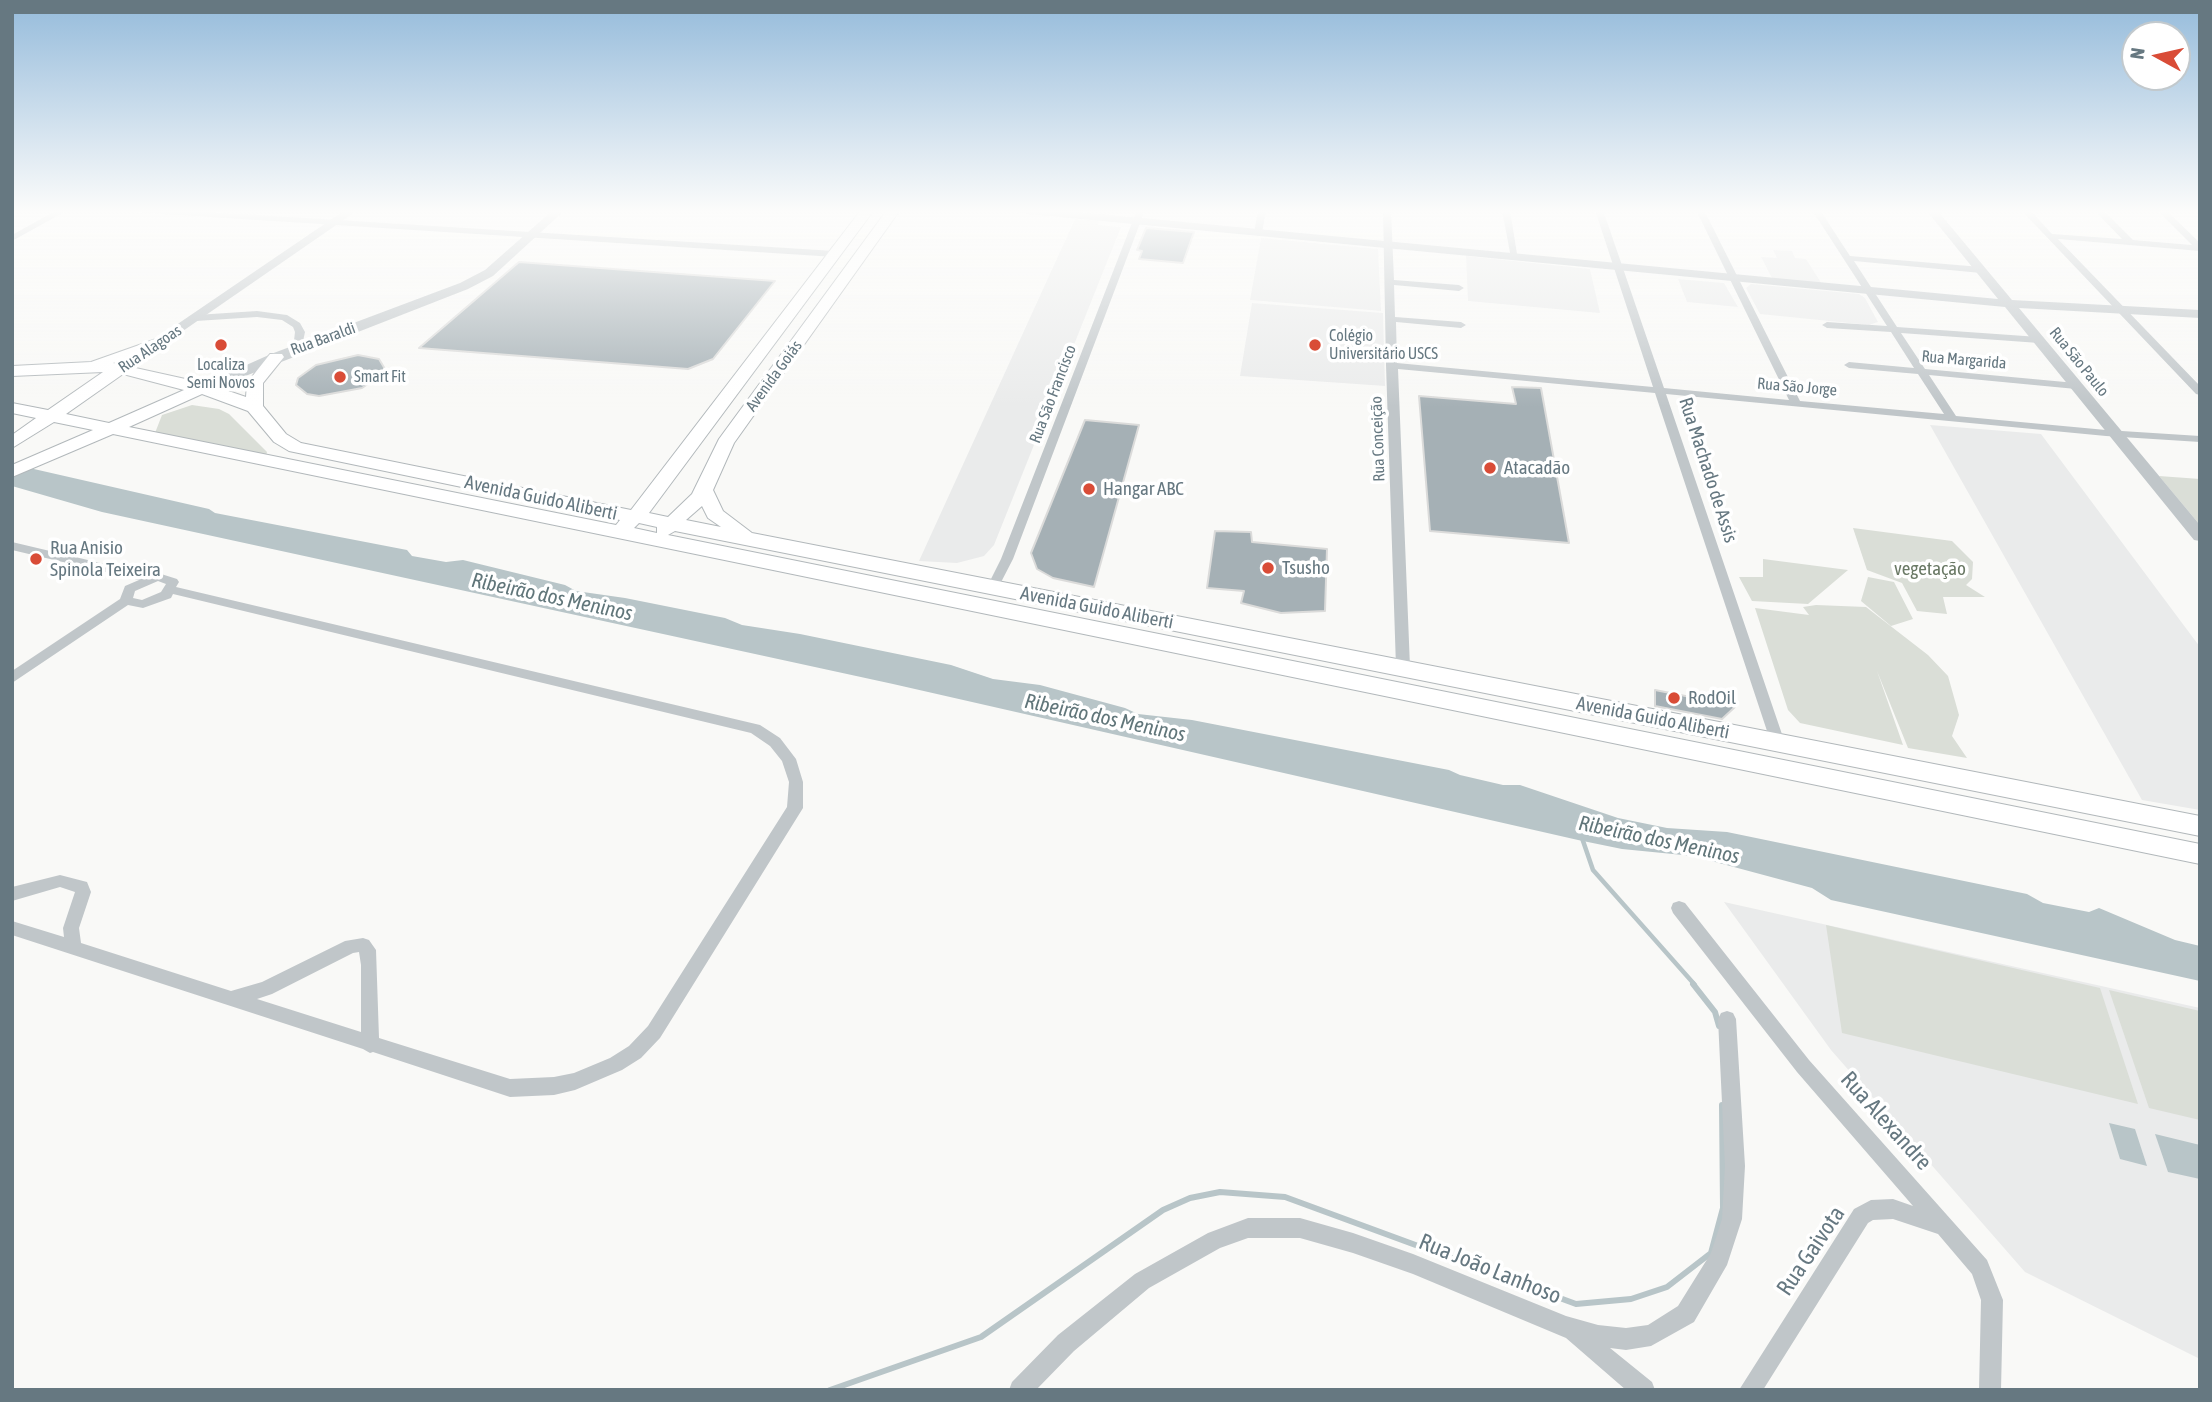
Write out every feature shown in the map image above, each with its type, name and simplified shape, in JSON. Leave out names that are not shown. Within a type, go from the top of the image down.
[{"type":"main road","name":"Avenida Goiás","points":[[627,524],[818,275]]},
{"type":"main road","name":"Avenida Goiás","points":[[655,538],[704,491],[731,435],[847,275]]},
{"type":"main road","points":[[81,366],[119,357],[159,343]]},
{"type":"main road","points":[[254,407],[255,383],[276,357]]},
{"type":"main road","name":"Avenida Guido Aliberti","points":[[12,371],[81,366],[120,368],[202,388],[254,407],[280,438],[295,447],[627,524],[655,538],[2200,854]]},
{"type":"main road","name":"Rua Alagoas","points":[[12,443],[120,368]]},
{"type":"main road","points":[[12,402],[58,396],[74,388],[82,379],[80,374],[71,372],[36,369]]},
{"type":"main road","points":[[93,387],[128,378],[159,377]]},
{"type":"main road","name":"Rua Baraldi","points":[[109,429],[202,388]]},
{"type":"main road","name":"Avenida Guido Aliberti","points":[[12,408],[170,443],[627,524],[672,524],[2200,826]]},
{"type":"main road","points":[[12,472],[109,429]]},
{"type":"main road","points":[[36,461],[106,444],[170,443]]},
{"type":"main road","points":[[704,491],[709,505],[722,522],[762,542]]},
{"type":"main road","points":[[944,597],[993,587]]},
{"type":"main road","points":[[2053,824],[2061,799]]},
{"type":"street","name":"Rua Alagoas","points":[[120,368],[259,275]]},
{"type":"street","name":"Rua Baraldi","points":[[202,388],[298,348],[464,286],[484,275]]},
{"type":"street","name":"Rua São Francisco","points":[[993,587],[1007,559],[1116,275]]},
{"type":"street","name":"Rua Conceição","points":[[1389,275],[1403,667]]},
{"type":"street","name":"Rua Machado de Assis","points":[[1621,275],[1778,743]]},
{"type":"street","points":[[1690,275],[2010,304],[2200,314]]},
{"type":"street","points":[[1733,275],[1795,402]]},
{"type":"street","points":[[1858,275],[1952,418]]},
{"type":"street","name":"Rua São Paulo","points":[[1986,275],[2200,536]]},
{"type":"street","points":[[2088,275],[2200,392]]},
{"type":"street","points":[[1389,282],[1459,288]]},
{"type":"street","points":[[196,318],[257,314],[284,317],[294,321],[300,332],[298,348]]},
{"type":"street","points":[[1390,318],[1461,325]]},
{"type":"street","points":[[1827,324],[2039,340]]},
{"type":"street","name":"Rua São Jorge","points":[[1391,365],[2114,434],[2200,439]]},
{"type":"street","name":"Rua Margarida","points":[[1849,365],[2076,386]]},
{"type":"street","points":[[12,546],[149,579],[170,579],[173,582],[171,590],[152,602],[136,604],[126,601]]},
{"type":"street","points":[[12,678],[126,601],[129,589],[149,579]]},
{"type":"street","points":[[12,928],[370,1045],[510,1088],[524,1089],[575,1081],[635,1052],[654,1032],[795,808],[794,770],[775,742],[755,729],[171,590]]},
{"type":"street","points":[[12,894],[60,881],[81,887],[83,892],[71,928],[73,947]]},
{"type":"street","name":"Rua Alexandre","points":[[1679,908],[1803,1066],[1948,1228],[1987,1280],[1992,1300],[1990,1390]]},
{"type":"street","points":[[229,999],[266,989],[351,946],[363,945],[368,950],[370,965],[370,1045]]},
{"type":"street","name":"Rua João Lanhoso","points":[[1020,1390],[1066,1343],[1142,1281],[1215,1240],[1248,1228],[1300,1228],[1353,1243],[1413,1264],[1566,1327],[1626,1339],[1651,1335],[1686,1314],[1720,1258],[1732,1219],[1735,1166],[1727,1019]]},
{"type":"street","name":"Rua Gaivota","points":[[1750,1390],[1861,1216],[1871,1210],[1894,1209],[1948,1228]]},
{"type":"street","points":[[1566,1327],[1644,1390]]},
{"type":"shaded area","points":[[1049,275],[1102,275],[994,545],[984,556],[957,563],[919,561]]},
{"type":"shaded area","points":[[1254,275],[1379,275],[1381,311],[1250,300]]},
{"type":"shaded area","points":[[1467,275],[1591,275],[1600,313],[1468,301]]},
{"type":"shaded area","points":[[1771,275],[1817,275],[1822,284],[1773,280]]},
{"type":"shaded area","points":[[1678,279],[1724,283],[1738,307],[1687,302]]},
{"type":"shaded area","points":[[1751,284],[1859,294],[1865,298],[1878,322],[1869,325],[1760,314],[1746,288]]},
{"type":"shaded area","name":"Colégio Universitário USCS","points":[[1252,303],[1383,313],[1385,386],[1240,376]]},
{"type":"shaded area","points":[[1930,425],[2041,434],[2200,647],[2200,810],[2142,800]]},
{"type":"shaded area","points":[[1724,902],[2200,1008],[2200,1359],[2025,1272],[1831,1050]]},
{"type":"green space","points":[[192,405],[219,409],[229,414],[267,452],[266,456],[155,433],[162,415]]},
{"type":"green space","points":[[2159,476],[2200,479],[2200,525]]},
{"type":"green space","name":"vegetação","points":[[1853,528],[1952,541],[1973,562],[1972,579],[1966,585],[1985,597],[1943,597],[1947,614],[1917,611],[1902,583],[1867,570]]},
{"type":"green space","name":"vegetação","points":[[1763,559],[1848,570],[1808,604],[1752,601],[1739,577],[1763,577]]},
{"type":"green space","points":[[1868,577],[1894,582],[1913,619],[1891,626],[1861,601]]},
{"type":"green space","points":[[1803,607],[1866,607],[1928,655],[1948,676],[1959,715],[1952,736],[1967,758],[1908,748],[1877,671],[1903,745],[1800,723],[1788,710],[1755,608],[1809,615]]},
{"type":"green space","points":[[1826,925],[2100,988],[2138,1104],[1842,1033]]},
{"type":"green space","points":[[2109,990],[2200,1011],[2200,1120],[2149,1108]]},
{"type":"water","name":"Ribeirão dos Meninos","points":[[12,464],[209,509],[215,513],[407,550],[412,556],[446,562],[463,560],[565,585],[576,591],[625,598],[725,618],[742,625],[951,665],[993,679],[1040,685],[1138,714],[1192,720],[1449,770],[1503,785],[1520,785],[1618,818],[1667,828],[1727,832],[2027,894],[2043,903],[2089,912],[2099,908],[2175,940],[2200,946],[2200,981],[1831,900],[1812,888],[1693,856],[1622,849],[1578,840],[893,684],[102,512],[12,486]]},
{"type":"water","points":[[2109,1123],[2135,1129],[2147,1166],[2120,1159]]},
{"type":"water","points":[[2155,1134],[2200,1145],[2200,1179],[2168,1172]]},
{"type":"building","points":[[503,275],[700,275],[775,281],[713,359],[688,369],[419,348]]},
{"type":"building","name":"Smart Fit","points":[[358,355],[379,359],[385,369],[362,388],[319,396],[307,394],[296,385],[298,378],[316,365]]},
{"type":"building","name":"Atacadão","points":[[1512,387],[1541,388],[1569,543],[1430,531],[1419,396],[1516,404]]},
{"type":"building","name":"Hangar ABC","points":[[1085,420],[1139,425],[1094,587],[1053,578],[1037,569],[1031,553]]},
{"type":"building","name":"Tsusho","points":[[1215,531],[1251,532],[1252,542],[1327,549],[1325,611],[1281,613],[1241,603],[1244,591],[1207,588]]},
{"type":"building","name":"RodOil","points":[[1655,690],[1736,706],[1722,719],[1655,706]]},
{"type":"waterway","name":"Ribeirão dos Meninos","points":[[1582,838],[1593,870],[1695,985]]},
{"type":"waterway","points":[[1693,984],[1715,1012],[1719,1026]]},
{"type":"waterway","points":[[830,1390],[981,1337],[1163,1210],[1190,1198],[1220,1192],[1285,1197],[1576,1304],[1631,1299],[1667,1287],[1711,1253],[1723,1208],[1722,1105]]},
{"type":"place","name":"Localiza Semi Novos","points":[[221,345]]},
{"type":"place","name":"Colégio Universitário USCS","points":[[1315,345]]},
{"type":"place","name":"Smart Fit","points":[[340,377]]},
{"type":"place","name":"Atacadão","points":[[1490,468]]},
{"type":"place","name":"Hangar ABC","points":[[1089,489]]},
{"type":"place","name":"Rua Anisio Spinola Teixeira","points":[[36,559]]},
{"type":"place","name":"Tsusho","points":[[1268,568]]},
{"type":"place","name":"RodOil","points":[[1674,698]]}]
